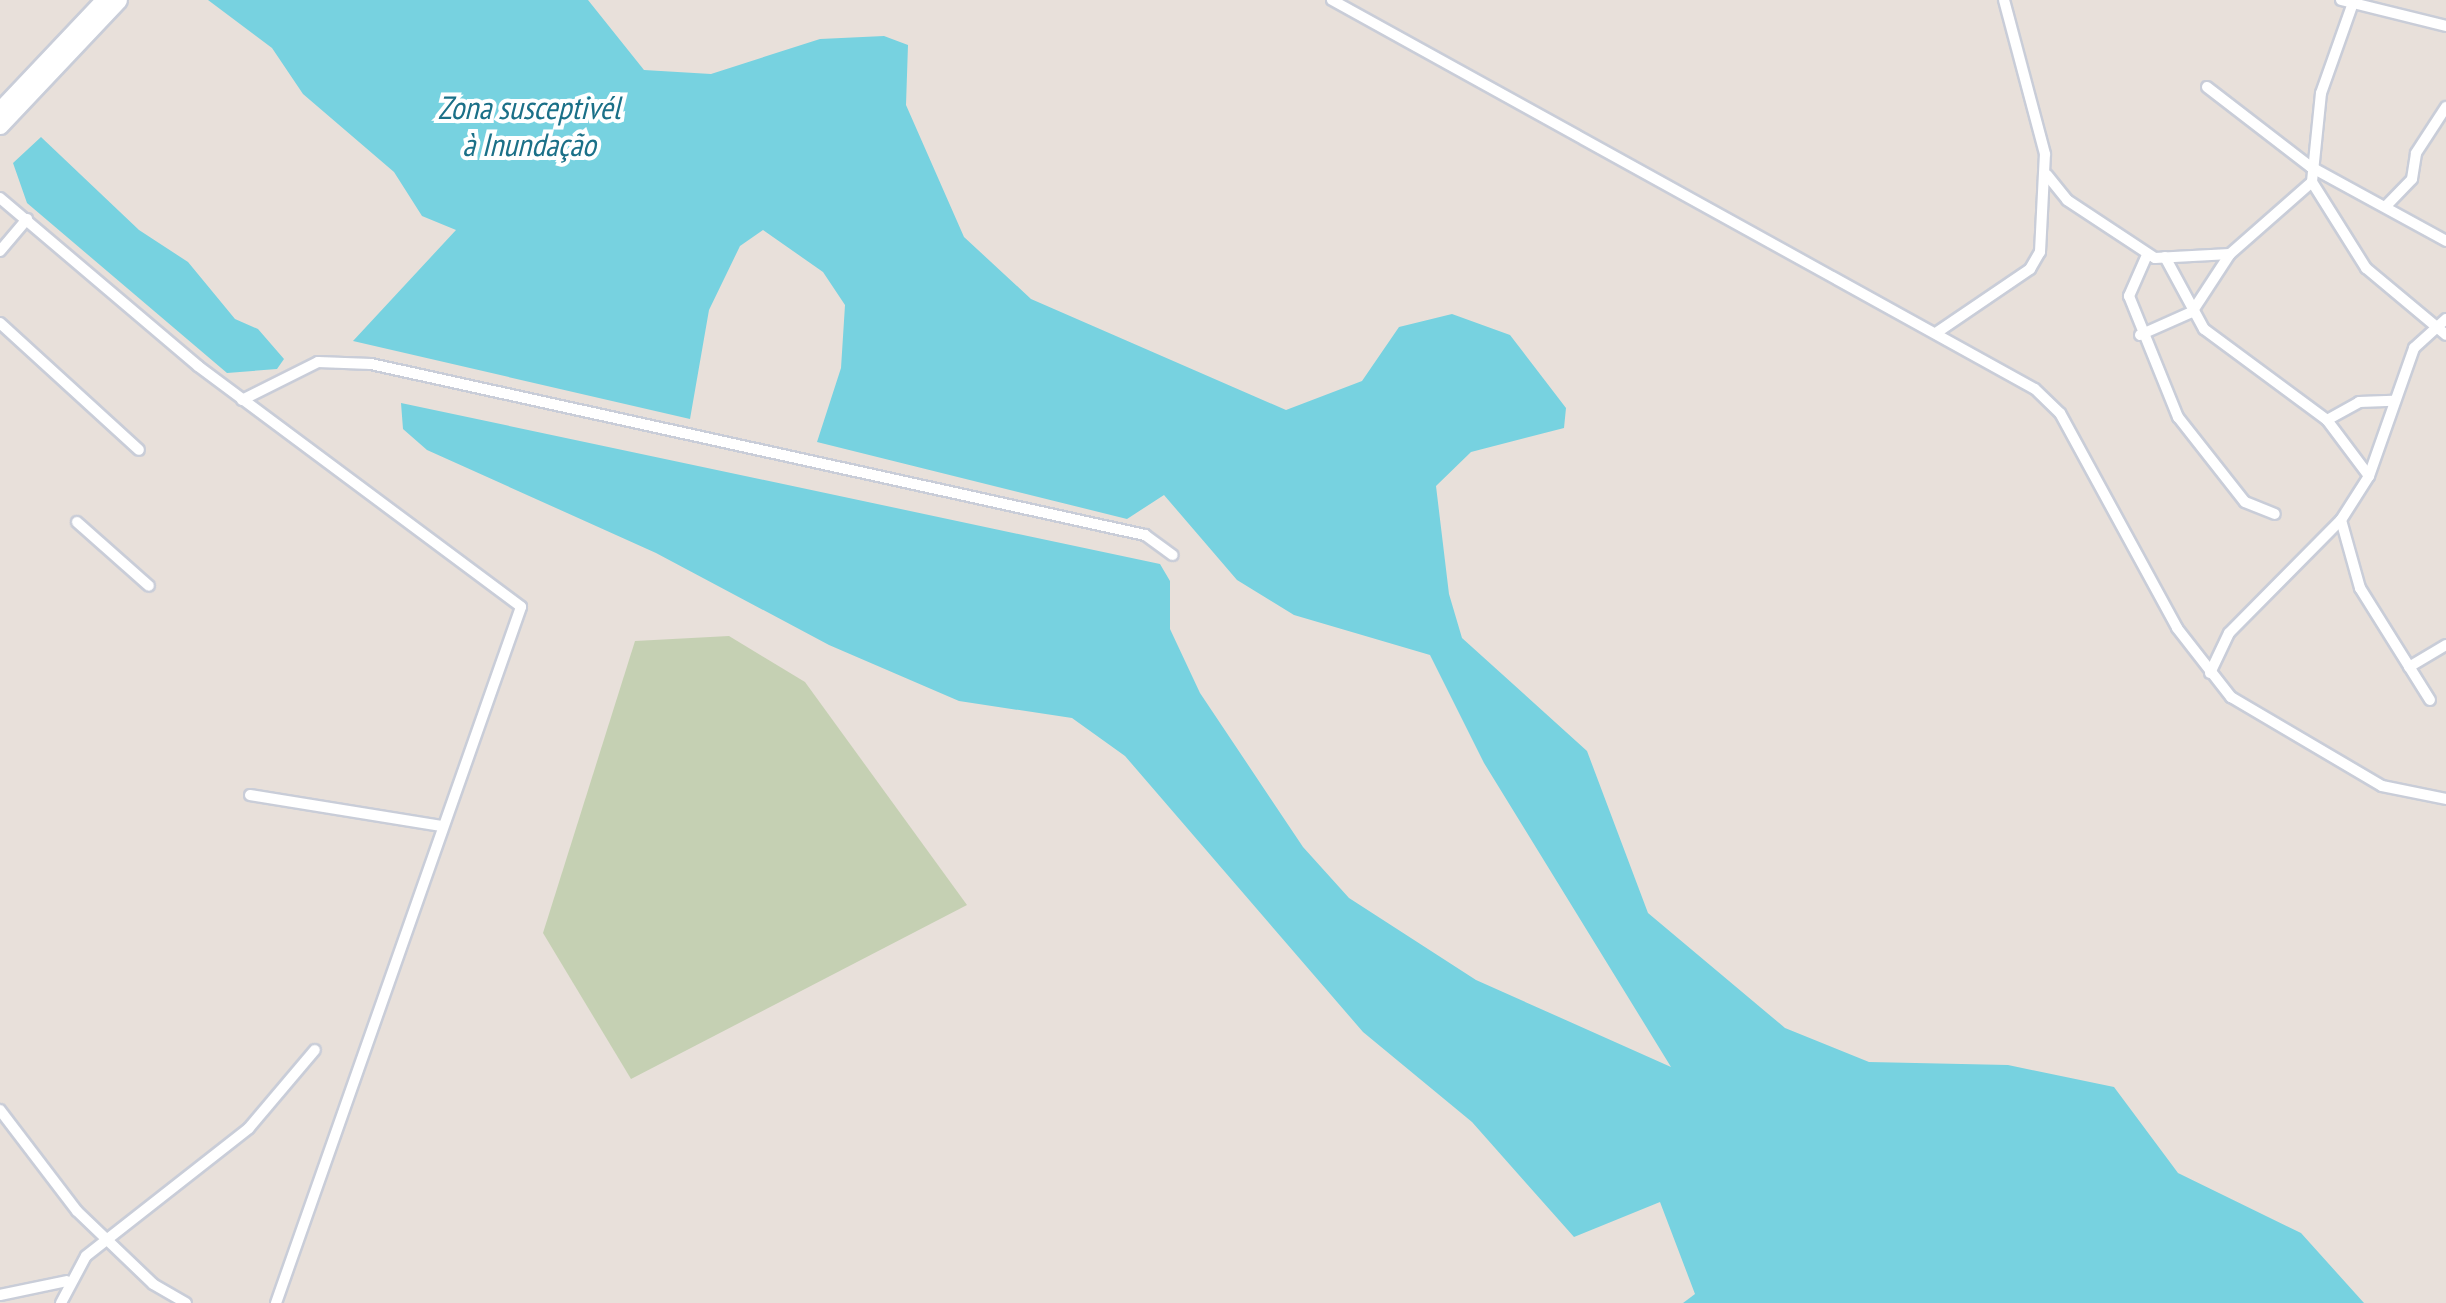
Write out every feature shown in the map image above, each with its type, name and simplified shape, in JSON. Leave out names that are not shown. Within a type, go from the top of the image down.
[{"type":"main road","points":[[2,102],[103,0]]},
{"type":"main road","points":[[0,126],[119,0]]},
{"type":"street","points":[[1332,0],[1936,333],[2060,413],[2210,673],[2257,716],[2345,768],[2382,786],[2446,799]]},
{"type":"street","points":[[1936,333],[2030,269],[2047,218],[2047,175],[2004,0]]},
{"type":"street","points":[[2340,0],[2446,26]]},
{"type":"street","points":[[2210,673],[2228,633],[2340,520],[2369,476],[2414,348],[2444,326],[2366,268],[2312,182],[2320,93],[2354,2]]},
{"type":"street","points":[[2207,87],[2311,167],[2387,205],[2446,241]]},
{"type":"street","points":[[2387,205],[2412,179],[2416,153],[2446,107]]},
{"type":"street","points":[[2047,175],[2067,200],[2147,255],[2230,254]]},
{"type":"street","points":[[2140,336],[2192,312],[2230,254],[2312,182]]},
{"type":"street","points":[[0,198],[242,400],[521,607],[276,1303]]},
{"type":"street","points":[[0,251],[27,219]]},
{"type":"street","points":[[2147,255],[2129,296],[2140,336],[2189,433],[2245,502],[2275,514]]},
{"type":"street","points":[[2165,257],[2192,312],[2240,361],[2328,420],[2369,476]]},
{"type":"street","points":[[0,323],[139,450]]},
{"type":"street","points":[[242,400],[318,362],[371,364],[1146,535],[1172,555]]},
{"type":"street","points":[[2328,420],[2358,402],[2393,402]]},
{"type":"street","points":[[2340,520],[2360,588],[2430,700]]},
{"type":"street","points":[[77,522],[150,586]]},
{"type":"street","points":[[2409,667],[2446,644]]},
{"type":"street","points":[[250,795],[442,826]]},
{"type":"street","points":[[0,1295],[67,1280],[107,1242],[250,1128],[314,1050]]},
{"type":"street","points":[[0,1110],[107,1242],[186,1303]]},
{"type":"street","points":[[61,1303],[67,1280]]},
{"type":"green space","points":[[729,636],[805,682],[967,905],[631,1079],[543,933],[635,641]]},
{"type":"water","name":"Zona susceptivél à Inundação","points":[[208,0],[588,0],[644,70],[711,74],[820,39],[884,36],[908,45],[906,105],[964,237],[1031,299],[1286,410],[1362,381],[1399,327],[1452,314],[1510,335],[1566,408],[1564,428],[1471,452],[1436,486],[1449,594],[1462,638],[1587,751],[1648,913],[1785,1028],[1869,1062],[2008,1065],[2114,1087],[2178,1173],[2301,1233],[2364,1303],[1683,1303],[1695,1294],[1660,1202],[1574,1237],[1472,1122],[1363,1032],[1125,756],[1072,718],[959,701],[829,645],[656,553],[427,450],[403,429],[401,403],[1160,564],[1170,581],[1170,629],[1200,693],[1303,847],[1349,898],[1476,980],[1671,1067],[1484,763],[1430,655],[1294,615],[1237,580],[1164,495],[1127,519],[817,442],[841,368],[845,305],[823,272],[763,230],[740,246],[709,310],[690,419],[353,341],[456,230],[422,216],[394,172],[303,94],[272,48]]},
{"type":"water","points":[[41,137],[139,230],[188,262],[235,319],[258,329],[284,359],[277,369],[227,373],[27,203],[13,163]]}]
